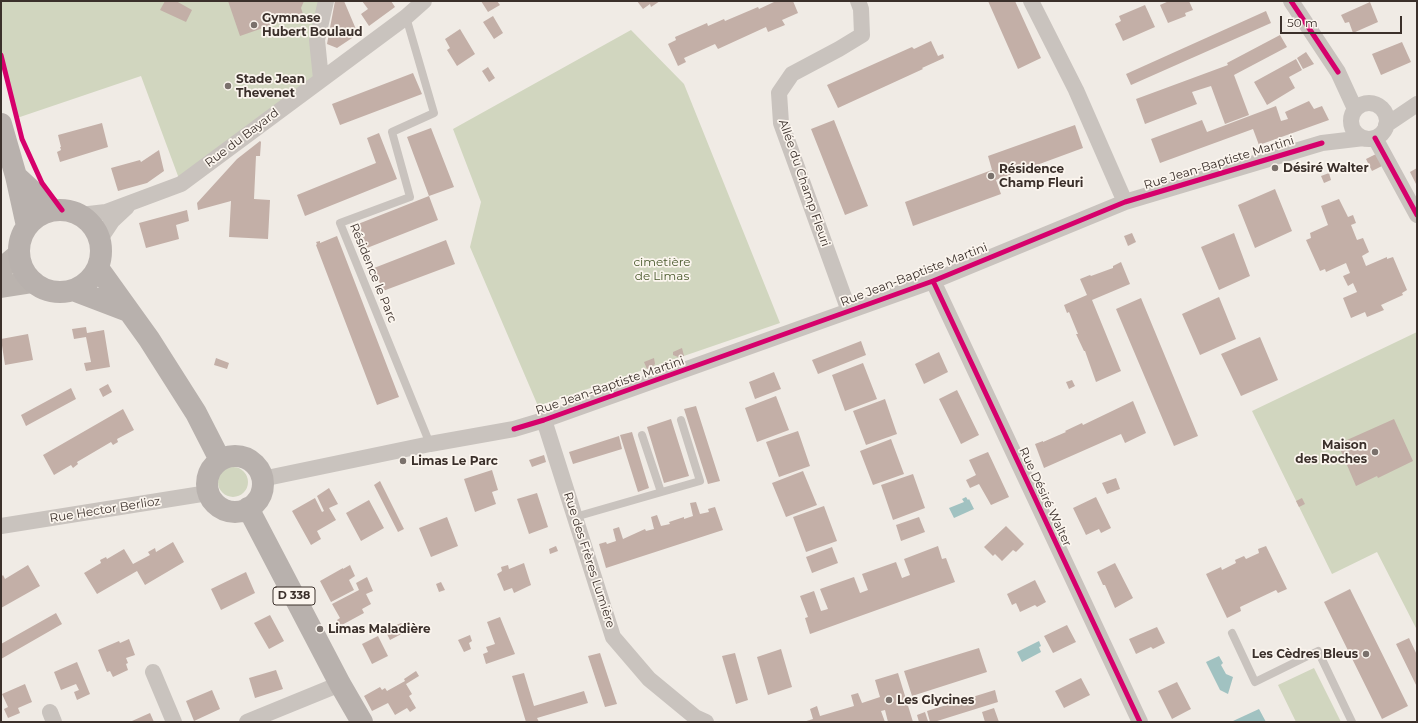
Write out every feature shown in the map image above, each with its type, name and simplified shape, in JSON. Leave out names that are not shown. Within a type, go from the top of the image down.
[{"type":"main road","points":[[1,124],[16,176],[27,226]]},
{"type":"main road","points":[[16,176],[52,210]]},
{"type":"main road","points":[[52,210],[62,210],[80,215],[92,225],[100,240],[101,259],[98,268],[83,286],[73,290],[59,292],[45,290],[33,282],[21,265],[19,244],[22,235],[27,226],[43,213],[52,210]]},
{"type":"main road","points":[[1,269],[19,254]]},
{"type":"main road","points":[[98,268],[149,339],[196,413],[220,460]]},
{"type":"main road","points":[[1,287],[33,282]]},
{"type":"main road","points":[[73,290],[128,311]]},
{"type":"main road","points":[[237,456],[246,459],[256,467],[262,479],[260,496],[255,503],[241,511],[233,512],[225,510],[212,500],[208,493],[207,484],[209,474],[213,466],[220,460],[229,457],[237,456]]},
{"type":"main road","name":"D 338","points":[[248,508],[340,684],[362,722]]},
{"type":"street","points":[[321,79],[317,40],[326,1]]},
{"type":"street","name":"Rue du Bayard","points":[[80,215],[106,212],[181,184],[406,17],[424,1]]},
{"type":"street","name":"Allée du Champ Fleuri","points":[[850,311],[781,123],[779,93],[792,74],[862,35],[862,9],[858,1]]},
{"type":"street","points":[[1031,1],[1076,90],[1125,202]]},
{"type":"street","points":[[1291,1],[1338,72],[1353,115],[1355,132],[1370,138],[1417,215]]},
{"type":"street","points":[[1338,72],[1385,114],[1386,125]]},
{"type":"street","points":[[1353,115],[1359,105],[1376,106],[1417,102]]},
{"type":"street","points":[[1370,138],[1380,135],[1386,125],[1417,102]]},
{"type":"street","name":"Rue Jean-Baptiste Martini","points":[[1322,143],[1353,115]]},
{"type":"street","name":"Rue Jean-Baptiste Martini","points":[[262,479],[430,444],[514,429],[544,420],[933,281],[1125,202],[1322,143],[1370,138]]},
{"type":"street","name":"Rue du Bayard","points":[[100,240],[112,221],[129,204]]},
{"type":"street","name":"Rue Désiré Walter","points":[[933,281],[1140,722]]},
{"type":"street","name":"Rue des Frères Lumière","points":[[544,420],[613,637],[649,679],[697,720]]},
{"type":"street","name":"Rue Hector Berlioz","points":[[1,526],[208,493]]},
{"type":"street","points":[[153,672],[174,722]]},
{"type":"street","points":[[247,722],[340,684]]},
{"type":"lane","name":"Résidence le Parc","points":[[406,17],[434,113],[392,132],[410,197],[340,223],[430,444]]},
{"type":"lane","points":[[576,517],[700,481],[681,420]]},
{"type":"lane","points":[[642,435],[661,492]]},
{"type":"lane","points":[[1232,632],[1255,682],[1318,651],[1352,722]]},
{"type":"green space","name":"Stade Jean Thevenet","points":[[1,1],[326,1],[321,79],[181,184],[141,76],[17,118],[1,55]]},
{"type":"green space","name":"cimetière de Limas","points":[[631,30],[684,84],[780,323],[538,406],[470,247],[481,202],[453,129]]},
{"type":"green space","points":[[1417,332],[1417,630],[1377,552],[1332,574],[1252,411]]},
{"type":"green space","points":[[233,467],[244,471],[248,482],[244,493],[233,497],[222,493],[218,482],[222,471]]},
{"type":"green space","points":[[1314,668],[1341,722],[1296,722],[1278,685]]},
{"type":"water","points":[[966,497],[968,500],[969,499],[974,509],[954,518],[949,508],[964,502],[962,499]]},
{"type":"water","points":[[1039,641],[1041,652],[1022,662],[1017,652]]},
{"type":"water","points":[[1219,656],[1223,663],[1221,665],[1226,674],[1233,677],[1228,694],[1220,690],[1206,662]]},
{"type":"water","points":[[1259,709],[1266,722],[1233,722],[1233,721]]},
{"type":"building","points":[[165,1],[176,1],[192,10],[186,22],[160,10]]},
{"type":"building","name":"Gymnase Hubert Boulaud","points":[[228,1],[304,1],[301,8],[303,14],[240,36]]},
{"type":"building","points":[[335,1],[344,1],[358,34],[337,48],[327,44]]},
{"type":"building","points":[[362,1],[391,1],[395,7],[369,26],[361,14],[368,9]]},
{"type":"building","points":[[481,1],[497,1],[500,5],[488,12]]},
{"type":"building","points":[[637,1],[660,1],[651,7],[650,4],[643,9]]},
{"type":"building","points":[[774,1],[793,1],[798,13],[782,20],[785,25],[768,32],[766,27],[718,49],[715,44],[684,58],[686,62],[678,66],[668,44],[676,40],[675,37],[707,23],[708,26],[724,19],[725,21],[758,7],[759,9]]},
{"type":"building","points":[[988,1],[1015,1],[1041,58],[1018,69]]},
{"type":"building","points":[[1169,1],[1189,1],[1193,10],[1185,13],[1186,16],[1168,23],[1160,5]]},
{"type":"building","points":[[1370,2],[1378,22],[1353,33],[1349,22],[1345,23],[1341,15]]},
{"type":"building","points":[[1145,5],[1155,27],[1123,41],[1115,24],[1121,21],[1119,16]]},
{"type":"building","points":[[1266,11],[1271,23],[1131,85],[1126,74]]},
{"type":"building","points":[[493,16],[503,33],[494,39],[483,22]]},
{"type":"building","points":[[460,29],[475,54],[457,66],[447,50],[450,48],[445,39]]},
{"type":"building","points":[[1280,35],[1287,47],[1234,75],[1249,115],[1225,124],[1211,86],[1192,92],[1197,104],[1145,124],[1136,99],[1228,65],[1227,63]]},
{"type":"building","points":[[931,41],[938,56],[943,54],[944,58],[838,108],[827,85],[912,47],[914,49]]},
{"type":"building","points":[[1402,42],[1411,62],[1381,75],[1372,54]]},
{"type":"building","points":[[1306,52],[1314,64],[1303,69],[1297,58]]},
{"type":"building","points":[[1296,59],[1302,70],[1289,77],[1295,88],[1267,105],[1254,82]]},
{"type":"building","points":[[488,67],[495,78],[489,82],[482,71]]},
{"type":"building","points":[[413,73],[422,94],[340,125],[332,104]]},
{"type":"building","points":[[1309,101],[1314,109],[1322,106],[1329,120],[1259,145],[1253,129],[1160,163],[1151,139],[1202,120],[1207,132],[1276,106],[1281,121],[1288,119],[1285,112]]},
{"type":"building","points":[[834,120],[868,206],[845,215],[811,129]]},
{"type":"building","points":[[102,123],[108,147],[60,162],[57,152],[61,150],[58,135]]},
{"type":"building","name":"Résidence Champ Fleuri","points":[[1075,125],[1083,148],[996,180],[1001,194],[913,226],[905,202],[992,170],[988,156]]},
{"type":"building","points":[[431,128],[454,187],[429,196],[407,137]]},
{"type":"building","points":[[379,133],[397,179],[305,216],[297,195],[376,163],[367,138]]},
{"type":"building","points":[[260,141],[260,156],[256,156],[254,199],[270,200],[268,239],[229,237],[231,201],[198,210],[197,203],[237,159]]},
{"type":"building","points":[[159,150],[164,171],[147,183],[118,191],[111,168],[140,160],[141,162]]},
{"type":"building","points":[[1376,154],[1382,166],[1372,171],[1366,159]]},
{"type":"building","points":[[1417,168],[1417,186],[1410,172]]},
{"type":"building","points":[[1329,173],[1331,180],[1324,183],[1321,176]]},
{"type":"building","points":[[1275,189],[1292,231],[1255,248],[1238,205]]},
{"type":"building","points":[[429,196],[438,220],[367,248],[358,224]]},
{"type":"building","points":[[1339,199],[1348,217],[1353,215],[1356,223],[1351,225],[1357,240],[1363,238],[1369,252],[1362,256],[1366,266],[1387,257],[1387,259],[1393,257],[1407,290],[1402,293],[1403,295],[1381,305],[1384,310],[1367,317],[1365,312],[1351,318],[1343,298],[1357,292],[1353,283],[1348,286],[1343,276],[1350,273],[1346,263],[1326,272],[1325,269],[1320,271],[1306,240],[1311,238],[1310,233],[1328,225],[1321,206]]},
{"type":"building","points":[[187,210],[189,221],[176,225],[179,239],[146,248],[139,223]]},
{"type":"building","points":[[1132,233],[1136,242],[1128,246],[1124,236]]},
{"type":"building","points":[[1234,233],[1250,276],[1219,290],[1201,247]]},
{"type":"building","points":[[337,236],[399,397],[377,405],[316,245],[316,242],[320,241],[320,243]]},
{"type":"building","points":[[446,240],[455,264],[383,291],[374,268]]},
{"type":"building","points":[[1121,262],[1130,284],[1092,300],[1121,371],[1096,382],[1085,351],[1076,334],[1078,334],[1069,312],[1067,313],[1064,305],[1087,295],[1080,279],[1113,268],[1113,266]]},
{"type":"building","points":[[1219,297],[1236,339],[1200,355],[1182,314]]},
{"type":"building","points":[[1141,298],[1198,436],[1174,446],[1116,309]]},
{"type":"building","points":[[86,327],[87,333],[104,330],[110,367],[86,371],[84,363],[91,362],[86,337],[74,339],[72,329]]},
{"type":"building","points":[[28,334],[33,360],[5,365],[1,339]]},
{"type":"building","points":[[1260,337],[1278,380],[1241,396],[1221,354]]},
{"type":"building","points":[[861,341],[866,355],[818,374],[812,360]]},
{"type":"building","points":[[682,348],[684,356],[678,357],[673,355],[673,352]]},
{"type":"building","points":[[939,352],[948,372],[924,384],[915,364]]},
{"type":"building","points":[[216,358],[229,363],[227,369],[214,365]]},
{"type":"building","points":[[654,358],[655,364],[647,369],[644,362]]},
{"type":"building","points":[[863,363],[877,399],[845,411],[832,375]]},
{"type":"building","points":[[774,372],[781,389],[755,399],[749,382]]},
{"type":"building","points":[[1072,380],[1075,386],[1069,389],[1066,382]]},
{"type":"building","points":[[108,384],[112,392],[103,397],[99,389]]},
{"type":"building","points":[[71,388],[76,399],[26,426],[21,415]]},
{"type":"building","points":[[957,390],[979,435],[961,444],[939,399]]},
{"type":"building","points":[[776,396],[789,430],[757,442],[745,408]]},
{"type":"building","points":[[885,399],[897,434],[866,445],[853,411]]},
{"type":"building","points":[[1133,401],[1146,433],[1125,443],[1121,434],[1044,468],[1035,444],[1066,432],[1065,431],[1082,423],[1083,425]]},
{"type":"building","points":[[696,406],[720,481],[708,484],[684,409]]},
{"type":"building","points":[[123,409],[134,430],[117,439],[118,442],[113,445],[111,442],[77,462],[78,464],[73,468],[71,465],[54,475],[43,455]]},
{"type":"building","points":[[671,419],[689,476],[664,483],[647,427]]},
{"type":"building","name":"Maison des Roches","points":[[1394,419],[1413,461],[1378,478],[1377,476],[1356,486],[1338,444]]},
{"type":"building","points":[[798,431],[810,466],[779,477],[766,442]]},
{"type":"building","points":[[632,432],[649,488],[638,492],[620,435]]},
{"type":"building","points":[[619,436],[622,449],[573,464],[569,452]]},
{"type":"building","points":[[891,439],[904,474],[873,485],[860,451]]},
{"type":"building","points":[[988,452],[1009,497],[991,505],[979,484],[970,488],[966,480],[976,475],[969,460]]},
{"type":"building","points":[[544,455],[546,462],[532,467],[529,460]]},
{"type":"building","points":[[492,470],[498,490],[492,492],[496,504],[475,512],[464,479]]},
{"type":"building","points":[[803,471],[817,505],[786,517],[772,483]]},
{"type":"building","points":[[913,474],[925,508],[893,520],[881,485]]},
{"type":"building","points":[[1116,478],[1120,489],[1107,494],[1102,483]]},
{"type":"building","points":[[380,481],[404,529],[398,532],[374,485]]},
{"type":"building","points":[[329,488],[338,504],[329,508],[336,520],[317,531],[321,539],[311,545],[292,511],[315,498],[322,512],[324,511],[317,496]]},
{"type":"building","points":[[537,493],[548,527],[529,534],[517,499]]},
{"type":"building","points":[[1096,497],[1111,528],[1101,533],[1099,529],[1086,535],[1073,508]]},
{"type":"building","points":[[1302,498],[1305,504],[1299,507],[1296,501]]},
{"type":"building","points":[[369,500],[384,528],[361,541],[346,513]]},
{"type":"building","points":[[696,502],[700,514],[709,512],[708,509],[715,507],[723,530],[606,568],[599,544],[606,542],[607,544],[616,541],[613,529],[619,527],[623,539],[645,529],[646,531],[654,529],[651,517],[657,515],[661,526],[670,524],[669,522],[684,517],[684,519],[693,516],[690,503]]},
{"type":"building","points":[[824,506],[837,541],[806,552],[793,517]]},
{"type":"building","points":[[447,517],[458,546],[431,557],[419,528]]},
{"type":"building","points":[[919,517],[925,532],[901,541],[896,525]]},
{"type":"building","points":[[1006,526],[1024,544],[1016,552],[1013,550],[1002,561],[995,554],[993,556],[984,547]]},
{"type":"building","points":[[173,542],[184,562],[145,585],[137,571],[97,594],[84,573],[101,563],[100,560],[106,557],[107,559],[124,549],[133,564],[150,555],[148,552],[155,548],[156,552]]},
{"type":"building","points":[[556,546],[558,551],[550,554],[549,549]]},
{"type":"building","points":[[938,546],[942,559],[946,558],[955,582],[810,634],[805,618],[808,617],[800,596],[814,591],[821,611],[828,609],[820,589],[854,577],[860,593],[868,590],[862,574],[896,562],[902,578],[910,575],[904,559]]},
{"type":"building","points":[[1266,546],[1287,589],[1278,593],[1276,590],[1240,607],[1241,611],[1227,618],[1206,574],[1221,567],[1222,570],[1236,563],[1235,560],[1244,556],[1246,559],[1259,553],[1258,549]]},
{"type":"building","points":[[832,547],[838,563],[812,573],[806,557]]},
{"type":"building","points":[[524,563],[531,585],[514,593],[512,588],[504,591],[497,574],[502,571],[501,567],[508,565],[509,569]]},
{"type":"building","points":[[1115,563],[1133,598],[1115,608],[1105,585],[1103,585],[1097,572]]},
{"type":"building","points":[[28,565],[40,586],[1,608],[1,577],[3,575],[5,579]]},
{"type":"building","points":[[350,565],[355,576],[349,580],[354,590],[331,602],[320,581]]},
{"type":"building","points":[[246,572],[255,593],[221,610],[211,589]]},
{"type":"building","points":[[367,577],[373,591],[366,594],[371,604],[362,609],[364,613],[340,626],[337,620],[340,618],[332,604],[359,590],[356,583]]},
{"type":"building","points":[[1035,580],[1046,602],[1037,607],[1035,605],[1020,612],[1016,603],[1012,605],[1007,594]]},
{"type":"building","points":[[441,582],[445,590],[439,592],[436,584]]},
{"type":"building","name":"Les Cèdres Bleus","points":[[1350,589],[1408,706],[1382,719],[1324,602]]},
{"type":"building","points":[[56,613],[62,624],[1,659],[1,644]]},
{"type":"building","points":[[270,615],[284,641],[269,649],[254,623]]},
{"type":"building","points":[[500,617],[515,654],[486,664],[483,654],[488,652],[486,647],[495,644],[487,622]]},
{"type":"building","points":[[401,623],[403,625],[406,623],[409,630],[390,640],[385,630]]},
{"type":"building","points":[[1067,625],[1076,642],[1053,653],[1044,636]]},
{"type":"building","points":[[1157,627],[1165,643],[1153,649],[1151,647],[1136,654],[1129,639]]},
{"type":"building","points":[[470,635],[472,641],[469,643],[471,649],[464,652],[458,640]]},
{"type":"building","points":[[378,636],[388,656],[372,664],[362,644]]},
{"type":"building","points":[[1409,638],[1417,655],[1417,687],[1396,644]]},
{"type":"building","points":[[129,639],[135,655],[126,658],[128,670],[113,677],[110,671],[107,672],[98,650],[119,641],[120,643]]},
{"type":"building","points":[[979,648],[987,672],[912,696],[904,671]]},
{"type":"building","points":[[781,649],[792,687],[768,695],[757,657]]},
{"type":"building","points":[[600,653],[617,704],[605,707],[588,656]]},
{"type":"building","points":[[735,653],[748,700],[736,704],[722,656]]},
{"type":"building","points":[[77,662],[90,694],[77,700],[74,692],[79,690],[76,684],[61,690],[54,672]]},
{"type":"building","points":[[276,670],[283,689],[255,698],[249,678]]},
{"type":"building","points":[[416,671],[419,676],[406,684],[412,694],[409,696],[416,708],[410,712],[407,708],[395,715],[388,703],[372,711],[364,696],[380,687],[382,690],[385,688],[387,691],[405,681],[404,679]]},
{"type":"building","points":[[524,673],[534,706],[584,691],[588,703],[537,718],[539,722],[526,722],[512,676]]},
{"type":"building","name":"Les Glycines","points":[[898,673],[913,722],[888,722],[885,710],[881,711],[885,722],[803,722],[813,719],[810,709],[817,706],[820,716],[854,706],[851,695],[858,693],[862,703],[880,697],[875,680]]},
{"type":"building","points":[[1081,678],[1090,695],[1064,708],[1055,691]]},
{"type":"building","points":[[1177,682],[1191,709],[1172,719],[1158,691]]},
{"type":"building","points":[[25,684],[32,702],[18,708],[20,713],[8,718],[4,709],[8,707],[2,694]]},
{"type":"building","points":[[212,690],[220,709],[194,721],[186,701]]},
{"type":"building","points":[[995,690],[998,702],[930,722],[927,711]]},
{"type":"building","points":[[994,708],[999,722],[985,722],[982,712]]},
{"type":"building","points":[[925,712],[928,721],[919,722],[917,715]]},
{"type":"building","points":[[150,713],[154,722],[132,721]]},
{"type":"cycle path","points":[[1291,1],[1338,72]]},
{"type":"cycle path","points":[[1,55],[22,139],[42,183],[62,210]]},
{"type":"cycle path","points":[[1375,138],[1417,215]]},
{"type":"cycle path","points":[[514,429],[544,420],[933,281],[1125,202],[1322,143]]},
{"type":"cycle path","points":[[933,281],[1140,722]]},
{"type":"place","name":"Gymnase Hubert Boulaud","points":[[254,25]]},
{"type":"place","name":"Stade Jean Thevenet","points":[[228,86]]},
{"type":"place","name":"Désiré Walter","points":[[1275,168]]},
{"type":"place","name":"Résidence Champ Fleuri","points":[[991,176]]},
{"type":"place","name":"Maison des Roches","points":[[1375,452]]},
{"type":"place","name":"Limas Le Parc","points":[[403,461]]},
{"type":"place","name":"Limas Maladière","points":[[320,629]]},
{"type":"place","name":"Les Cèdres Bleus","points":[[1366,654]]},
{"type":"place","name":"Les Glycines","points":[[889,700]]}]
